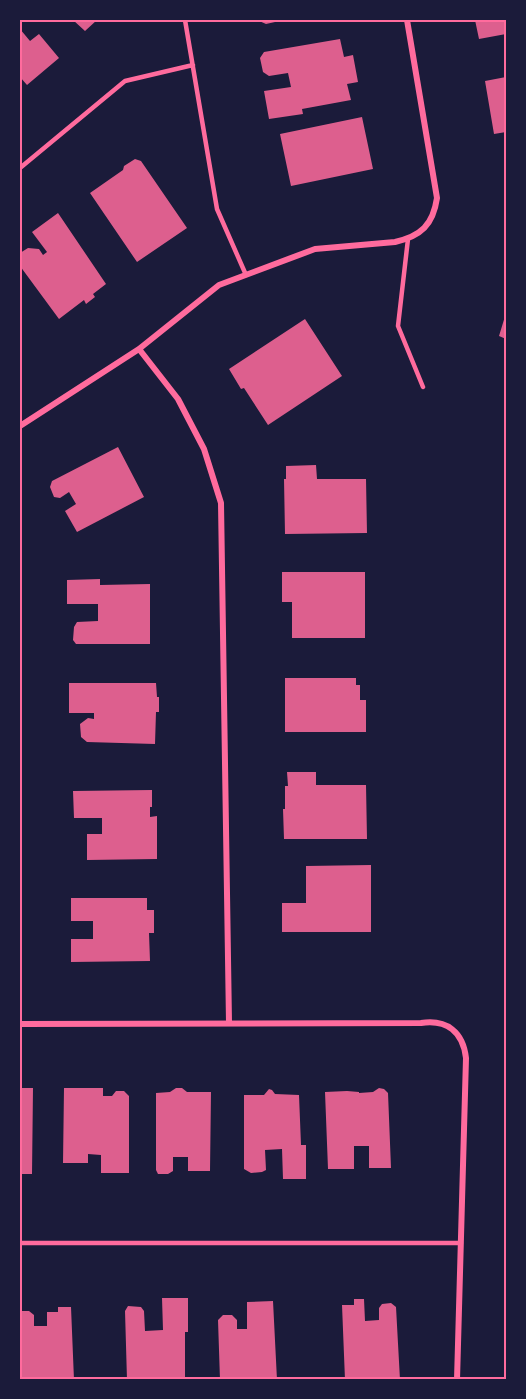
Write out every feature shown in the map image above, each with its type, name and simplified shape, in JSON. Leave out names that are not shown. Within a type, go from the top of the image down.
[{"type":"street","points":[[20,426],[139,349],[219,285],[315,249],[395,242],[420,233],[435,212],[437,198],[407,20]]},
{"type":"street","points":[[139,349],[178,399],[204,449],[221,503],[229,1023]]},
{"type":"street","points":[[20,1024],[421,1023],[432,1021],[443,1023],[452,1029],[460,1037],[465,1047],[466,1058],[457,1380]]},
{"type":"lane","points":[[185,20],[217,209],[246,275]]},
{"type":"lane","points":[[20,168],[124,81],[193,65]]},
{"type":"lane","points":[[408,239],[398,326],[423,387]]},
{"type":"lane","points":[[20,1243],[461,1243]]},
{"type":"building","points":[[73,20],[97,20],[85,31]]},
{"type":"building","points":[[257,20],[284,20],[266,24]]},
{"type":"building","points":[[475,20],[506,20],[506,34],[479,39]]},
{"type":"building","points":[[20,29],[30,41],[39,34],[59,58],[27,85],[20,77]]},
{"type":"building","points":[[340,39],[344,57],[353,55],[358,82],[347,84],[351,100],[302,109],[303,114],[269,119],[264,91],[291,87],[288,73],[269,76],[263,72],[260,58],[264,52]]},
{"type":"building","points":[[506,77],[506,132],[494,134],[485,81]]},
{"type":"building","points":[[362,117],[373,169],[291,186],[280,134]]},
{"type":"building","points":[[135,159],[141,161],[187,228],[137,262],[90,193]]},
{"type":"building","points":[[58,213],[106,284],[93,294],[95,297],[86,304],[84,300],[59,319],[20,266],[20,253],[28,248],[39,249],[43,255],[47,252],[32,232]]},
{"type":"building","points":[[506,313],[506,339],[499,336]]},
{"type":"building","points":[[305,319],[342,376],[268,425],[229,369]]},
{"type":"building","points":[[118,447],[144,497],[77,532],[65,511],[76,504],[69,492],[60,498],[54,497],[50,487],[52,481]]},
{"type":"building","points":[[316,465],[317,479],[366,479],[367,533],[285,534],[284,479],[286,479],[286,466]]},
{"type":"building","points":[[282,572],[365,572],[365,638],[292,638],[292,602],[282,602]]},
{"type":"building","points":[[100,579],[100,585],[150,584],[150,644],[76,644],[73,640],[74,627],[77,622],[98,621],[98,604],[67,604],[67,580]]},
{"type":"building","points":[[285,678],[356,678],[356,685],[360,685],[360,700],[366,700],[366,732],[285,732]]},
{"type":"building","points":[[69,683],[156,683],[159,712],[156,712],[155,744],[87,742],[81,737],[80,724],[88,718],[94,719],[94,713],[69,713]]},
{"type":"building","points":[[287,772],[316,772],[316,785],[366,785],[367,839],[284,839],[283,809],[285,809],[285,786],[288,786]]},
{"type":"building","points":[[152,790],[150,817],[157,816],[157,859],[87,860],[87,834],[102,834],[102,818],[74,818],[73,791]]},
{"type":"building","points":[[371,865],[371,932],[282,932],[282,903],[306,903],[306,866]]},
{"type":"building","points":[[71,898],[147,898],[147,910],[154,910],[154,933],[149,933],[150,961],[71,962],[71,939],[93,939],[93,921],[71,921]]},
{"type":"building","points":[[20,1088],[33,1088],[32,1174],[20,1174]]},
{"type":"building","points":[[64,1088],[103,1088],[103,1096],[112,1096],[116,1091],[124,1091],[129,1096],[129,1173],[101,1173],[101,1155],[88,1154],[88,1163],[63,1163]]},
{"type":"building","points":[[176,1088],[182,1088],[187,1092],[211,1092],[210,1171],[188,1171],[188,1157],[173,1157],[173,1171],[168,1174],[158,1174],[156,1170],[156,1093],[170,1092]]},
{"type":"building","points":[[379,1088],[388,1093],[391,1168],[369,1168],[369,1146],[354,1146],[354,1169],[328,1169],[325,1092],[373,1092]]},
{"type":"building","points":[[269,1089],[275,1094],[299,1095],[301,1145],[306,1145],[306,1179],[283,1179],[282,1149],[265,1150],[266,1170],[251,1173],[244,1169],[244,1095],[264,1095]]},
{"type":"building","points":[[162,1298],[188,1298],[185,1380],[127,1380],[125,1311],[128,1306],[141,1307],[144,1311],[145,1331],[163,1330]]},
{"type":"building","points":[[354,1299],[364,1299],[365,1321],[379,1320],[379,1308],[382,1304],[391,1303],[396,1307],[400,1380],[345,1380],[342,1305],[354,1305]]},
{"type":"building","points":[[273,1301],[277,1380],[220,1380],[218,1320],[223,1315],[232,1315],[237,1320],[237,1329],[247,1329],[247,1302]]},
{"type":"building","points":[[58,1307],[71,1307],[74,1380],[20,1380],[20,1311],[29,1311],[34,1315],[34,1326],[47,1326],[47,1312],[58,1312]]}]
